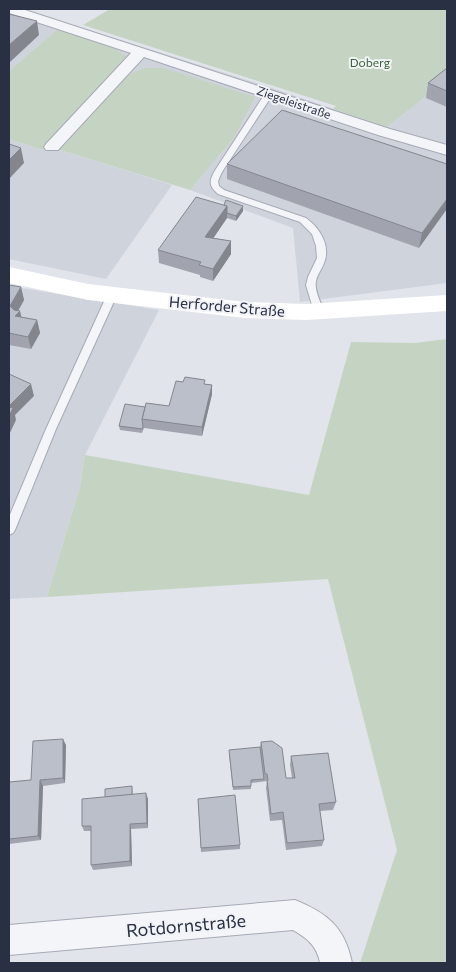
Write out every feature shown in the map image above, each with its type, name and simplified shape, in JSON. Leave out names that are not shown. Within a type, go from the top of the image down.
[{"type":"main road","name":"Herforder Straße","points":[[9,275],[88,292],[245,310],[320,312],[447,303]]},
{"type":"street","name":"Ziegeleistraße","points":[[9,9],[384,132],[447,150]]},
{"type":"street","points":[[52,147],[141,51]]},
{"type":"street","name":"Rotdornstraße","points":[[9,940],[295,915],[319,926],[334,948],[336,963]]},
{"type":"lane","points":[[269,94],[218,172],[214,181],[215,187],[221,192],[310,224],[320,243],[320,263],[312,277],[311,286],[320,312]]},
{"type":"lane","points":[[9,530],[51,429],[112,294]]},
{"type":"shaded area","points":[[9,9],[23,9],[266,86],[387,127],[447,80],[447,283],[300,302],[293,228],[190,190],[233,139],[57,149],[172,185],[106,279],[9,259],[9,139],[43,150],[58,29],[9,71]]},
{"type":"shaded area","points":[[9,286],[159,310],[85,455],[80,487],[47,597],[9,599]]},
{"type":"green space","name":"Doberg","points":[[110,9],[447,9],[447,80],[387,127],[333,109],[336,106],[83,25]]},
{"type":"green space","points":[[58,29],[111,47],[128,57],[43,150],[9,139],[9,71]]},
{"type":"green space","points":[[144,68],[164,68],[255,97],[233,139],[190,190],[57,149],[129,75]]},
{"type":"green space","points":[[447,339],[447,963],[360,963],[397,850],[328,579],[47,597],[80,487],[85,455],[309,495],[351,342],[415,343]]},
{"type":"building","points":[[9,14],[37,21],[9,45]]},
{"type":"building","points":[[447,68],[447,91],[428,83]]},
{"type":"building","points":[[282,110],[447,164],[447,199],[422,233],[227,164]]},
{"type":"building","points":[[9,144],[21,148],[9,160]]},
{"type":"building","points":[[196,197],[227,206],[205,237],[231,241],[213,269],[199,265],[201,262],[158,250]]},
{"type":"building","points":[[226,200],[243,206],[236,216],[227,213],[227,206],[224,205]]},
{"type":"building","points":[[9,285],[21,287],[10,306],[14,310],[20,311],[15,316],[37,320],[28,337],[9,333]]},
{"type":"building","points":[[9,374],[31,384],[9,406]]},
{"type":"building","points":[[185,377],[205,380],[204,384],[212,385],[202,427],[142,419],[146,403],[169,406],[176,381],[183,382]]},
{"type":"building","points":[[125,404],[145,407],[142,429],[119,426]]},
{"type":"building","points":[[9,407],[13,408],[9,416]]},
{"type":"building","points":[[63,739],[63,778],[40,780],[38,836],[9,839],[9,782],[31,780],[33,741]]},
{"type":"building","points":[[272,741],[282,748],[286,778],[295,778],[291,756],[328,753],[336,802],[319,804],[324,840],[287,843],[283,812],[271,814],[268,780],[267,774],[265,774],[261,742]]},
{"type":"building","points":[[260,747],[264,779],[251,780],[251,786],[233,787],[229,750]]},
{"type":"building","points":[[132,786],[132,795],[105,797],[105,789]]},
{"type":"building","points":[[146,793],[147,823],[130,824],[130,861],[91,865],[91,826],[82,826],[82,799]]},
{"type":"building","points":[[235,795],[240,845],[201,848],[198,799]]}]
